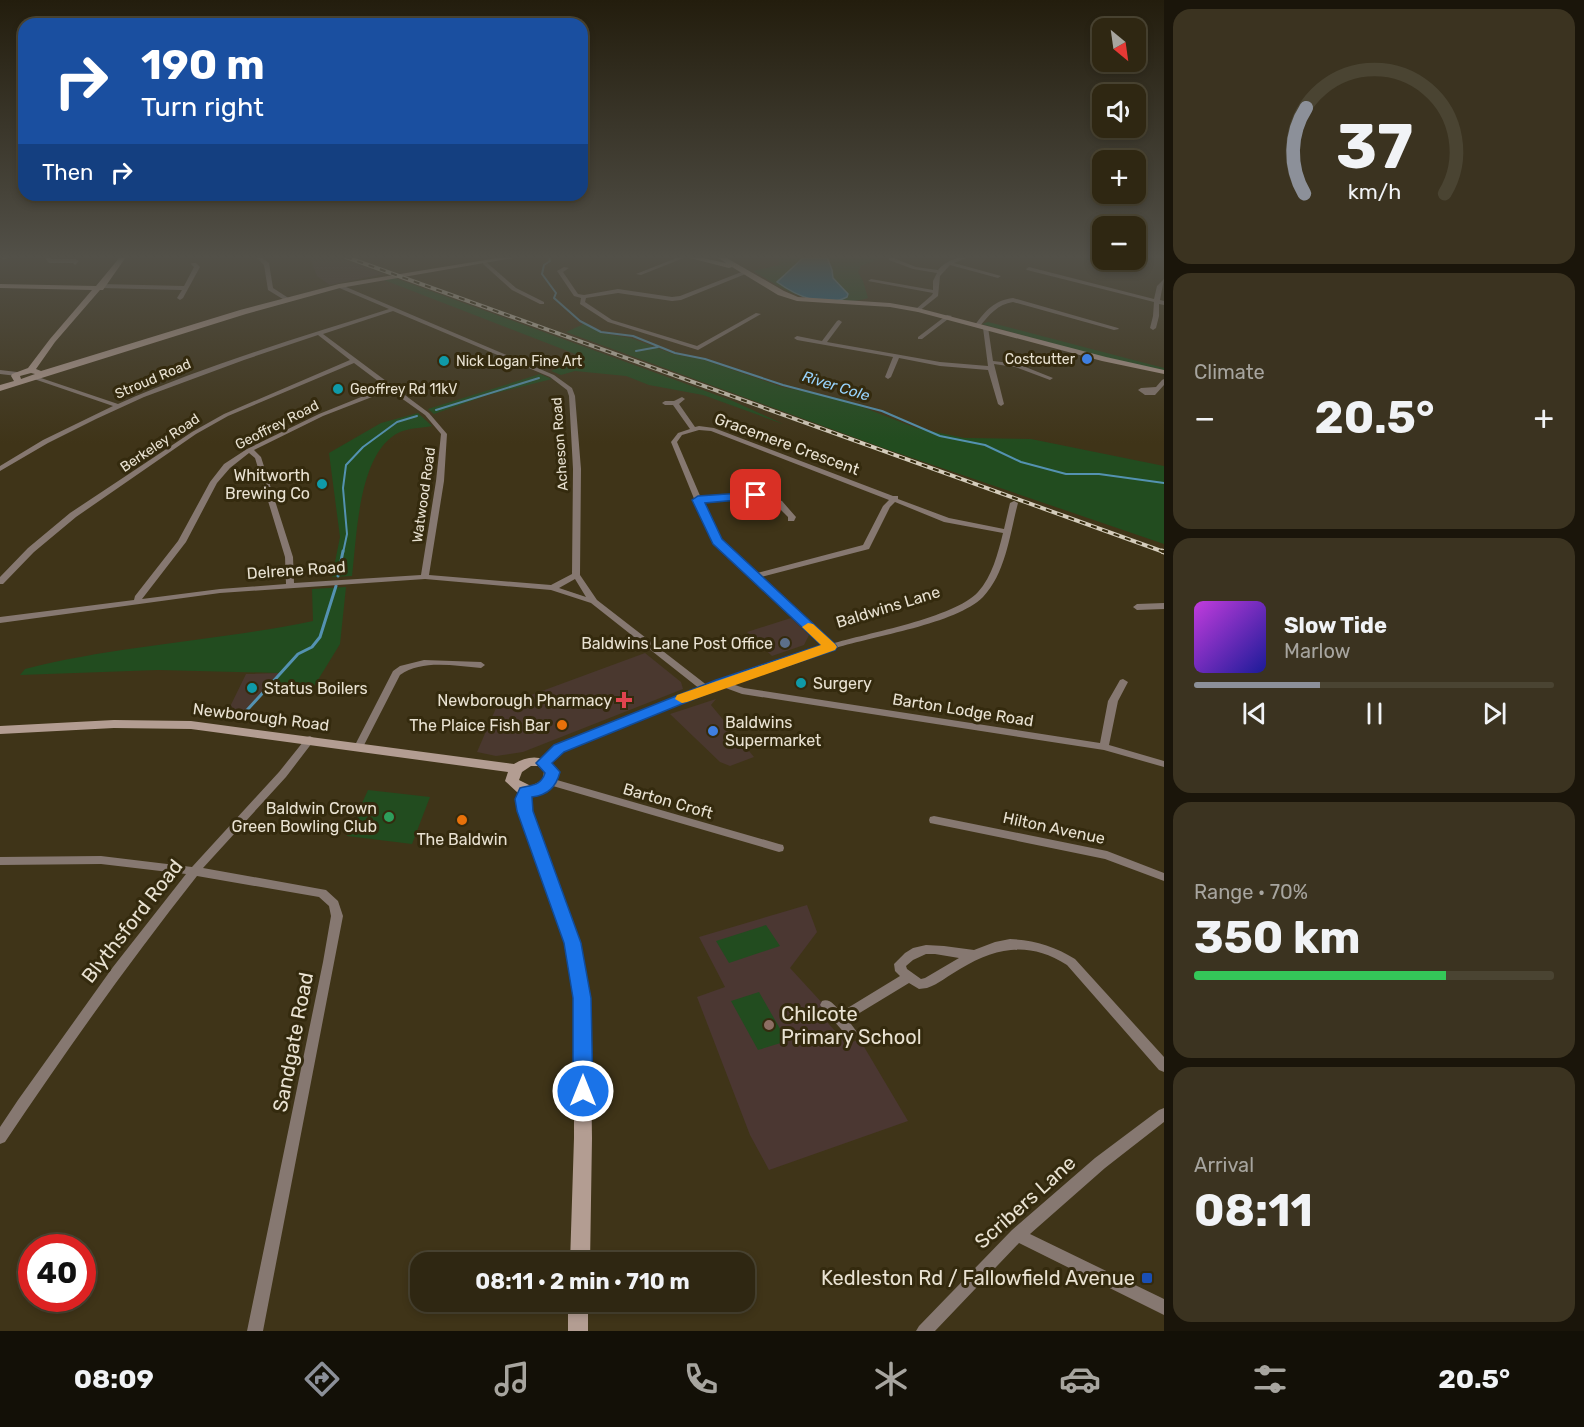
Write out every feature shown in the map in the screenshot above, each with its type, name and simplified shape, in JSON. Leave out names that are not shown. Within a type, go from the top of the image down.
[{"type":"street","points":[[36,374],[49,344],[72,319]]},
{"type":"street","points":[[0,388],[18,377],[36,374],[223,319]]},
{"type":"street","name":"Stroud Road","points":[[0,469],[50,438],[196,373],[362,319]]},
{"type":"street","name":"Acheson Road","points":[[418,319],[552,375],[570,389],[577,470],[576,575]]},
{"type":"street","points":[[607,319],[698,348],[749,319]]},
{"type":"street","points":[[920,338],[945,319]]},
{"type":"street","points":[[962,319],[1164,366]]},
{"type":"street","points":[[982,319],[1000,404]]},
{"type":"street","points":[[1078,319],[1097,326],[1116,329]]},
{"type":"street","points":[[1153,328],[1156,319]]},
{"type":"street","points":[[824,342],[839,322]]},
{"type":"street","points":[[982,324],[1105,359],[1164,372]]},
{"type":"street","points":[[932,328],[941,331]]},
{"type":"street","name":"Watwood Road","points":[[318,333],[427,414],[444,434],[440,481],[426,577]]},
{"type":"street","points":[[797,338],[940,364],[1022,366],[1050,378]]},
{"type":"street","points":[[888,377],[897,356]]},
{"type":"street","name":"Berkeley Road","points":[[0,582],[31,550],[73,515],[194,433],[226,415],[356,360]]},
{"type":"street","points":[[0,372],[18,377]]},
{"type":"street","points":[[36,374],[119,406]]},
{"type":"street","points":[[1158,389],[1164,381]]},
{"type":"street","name":"Geoffrey Road","points":[[138,602],[138,598],[182,542],[218,475],[235,459],[321,415],[391,387]]},
{"type":"street","points":[[665,403],[675,403],[682,399]]},
{"type":"street","points":[[675,403],[693,429]]},
{"type":"street","name":"Gracemere Crescent","points":[[830,647],[713,536],[674,442],[680,434],[693,429],[712,429],[723,432],[947,520],[1007,532]]},
{"type":"street","points":[[249,450],[258,457],[287,547],[290,586]]},
{"type":"street","points":[[698,500],[756,495],[779,503],[792,517],[791,519]]},
{"type":"street","points":[[754,576],[866,547],[887,506],[895,498]]},
{"type":"street","name":"Baldwins Lane","points":[[543,763],[559,749],[721,683],[830,647],[928,619],[969,603],[979,596],[991,582],[1014,502]]},
{"type":"street","points":[[552,588],[576,575],[594,602],[705,690]]},
{"type":"street","name":"Delrene Road","points":[[0,620],[220,591],[426,577],[552,588],[594,602]]},
{"type":"street","points":[[1137,607],[1164,606]]},
{"type":"street","points":[[359,747],[396,673],[402,668],[430,664],[481,665]]},
{"type":"street","points":[[1104,747],[1113,701],[1123,682]]},
{"type":"street","name":"Barton Lodge Road","points":[[721,683],[750,692],[1104,747],[1164,764]]},
{"type":"street","name":"Newborough Road","points":[[0,730],[114,724],[191,725],[516,769]]},
{"type":"street","name":"Blythsford Road","points":[[0,1138],[75,1027],[194,871],[260,801],[310,740]]},
{"type":"street","points":[[527,762],[543,763],[552,772],[550,782],[538,791],[525,792],[512,781],[516,769],[527,762]]},
{"type":"street","name":"Barton Croft","points":[[550,782],[779,848]]},
{"type":"street","points":[[525,792],[523,799],[525,811],[573,943],[582,998],[583,1138],[579,1252]]},
{"type":"street","name":"Hilton Avenue","points":[[934,820],[1107,855],[1164,877]]},
{"type":"street","points":[[0,861],[101,860],[194,871]]},
{"type":"street","name":"Sandgate Road","points":[[194,871],[322,893],[336,908],[337,916],[329,962],[255,1331]]},
{"type":"street","points":[[975,955],[956,954],[935,948],[924,949],[906,958],[900,964],[901,971],[907,978],[919,984],[927,983],[975,955],[1010,942],[1036,947],[1063,957],[1164,1066]]},
{"type":"street","points":[[840,1018],[907,978]]},
{"type":"street","points":[[826,1005],[851,1032]]},
{"type":"street","name":"Scribers Lane","points":[[924,1331],[1017,1235],[1100,1162],[1164,1114]]},
{"type":"street","points":[[1017,1235],[1164,1306]]},
{"type":"street","points":[[578,1312],[578,1331]]},
{"type":"shaded area","points":[[791,618],[809,635],[804,645],[772,656],[747,632]]},
{"type":"shaded area","points":[[645,653],[681,682],[683,689],[523,752],[496,756],[477,752],[496,708]]},
{"type":"shaded area","points":[[281,673],[238,720],[224,719],[246,674]]},
{"type":"shaded area","points":[[716,699],[711,705],[754,757],[730,766],[720,762],[670,714]]},
{"type":"shaded area","name":"Chilcote Primary School","points":[[807,905],[817,932],[790,968],[824,1005],[817,1011],[846,1043],[860,1040],[908,1121],[769,1170],[750,1135],[697,997],[725,987],[699,937]]},
{"type":"green space","points":[[485,319],[508,319],[733,401],[783,424],[703,395],[649,385],[626,376],[575,371],[561,375],[551,371],[583,357]]},
{"type":"green space","points":[[988,322],[1164,368],[1164,371],[1109,359],[982,324]]},
{"type":"green space","points":[[586,323],[601,333],[631,338],[673,354],[704,360],[782,387],[842,399],[916,428],[964,438],[1031,439],[1164,466],[1164,544],[886,449],[566,332]]},
{"type":"green space","points":[[540,374],[552,379],[488,395],[434,414],[428,409]]},
{"type":"green space","points":[[418,413],[432,426],[400,432],[386,442],[375,457],[362,496],[352,576],[332,577],[340,537],[329,453],[381,423]]},
{"type":"green space","points":[[346,587],[340,644],[313,688],[272,683],[280,673],[158,670],[20,675],[25,669],[96,654],[241,634],[313,621],[312,589]]},
{"type":"green space","name":"Baldwin Crown Green Bowling Club","points":[[368,790],[430,797],[412,844],[347,836]]},
{"type":"green space","points":[[766,925],[780,946],[729,963],[716,941]]},
{"type":"green space","points":[[759,992],[787,1041],[758,1050],[731,1001]]},
{"type":"waterway","name":"River Cole","points":[[578,319],[601,332],[633,336],[675,353],[705,359],[783,385],[882,411],[940,436],[985,445],[1021,462],[1066,474],[1099,474],[1164,483]]},
{"type":"waterway","points":[[636,351],[658,347]]},
{"type":"waterway","points":[[436,410],[539,378]]},
{"type":"waterway","points":[[343,553],[347,534],[343,488],[346,465],[363,447],[397,422],[417,416]]},
{"type":"waterway","points":[[338,576],[343,551]]},
{"type":"waterway","points":[[238,720],[298,654],[312,647],[320,637],[336,586]]},
{"type":"railway","points":[[518,319],[1164,552]]},
{"type":"slow traffic","points":[[682,699],[721,683],[830,647],[808,627]]},
{"type":"place","name":"Costcutter","points":[[1087,359]]},
{"type":"place","name":"Nick Logan Fine Art","points":[[444,361]]},
{"type":"place","name":"Geoffrey Rd 11kV","points":[[338,389]]},
{"type":"place","name":"Whitworth Brewing Co","points":[[322,484]]},
{"type":"place","name":"Baldwins Lane Post Office","points":[[785,643]]},
{"type":"place","name":"Surgery","points":[[801,683]]},
{"type":"place","name":"Status Boilers","points":[[252,688]]},
{"type":"place","name":"Newborough Pharmacy","points":[[624,700]]},
{"type":"place","name":"The Plaice Fish Bar","points":[[562,725]]},
{"type":"place","name":"Baldwins Supermarket","points":[[713,731]]},
{"type":"place","name":"Baldwin Crown Green Bowling Club","points":[[389,817]]},
{"type":"place","name":"The Baldwin","points":[[462,820]]},
{"type":"place","name":"Chilcote Primary School","points":[[769,1025]]},
{"type":"place","name":"Kedleston Rd / Fallowfield Avenue","points":[[1147,1278]]},
{"type":"route","points":[[583,1091],[582,998],[573,943],[525,811],[523,799],[525,792],[538,791],[550,782],[552,772],[543,763],[559,749],[721,683],[830,647],[717,541],[698,500],[756,495]]}]
